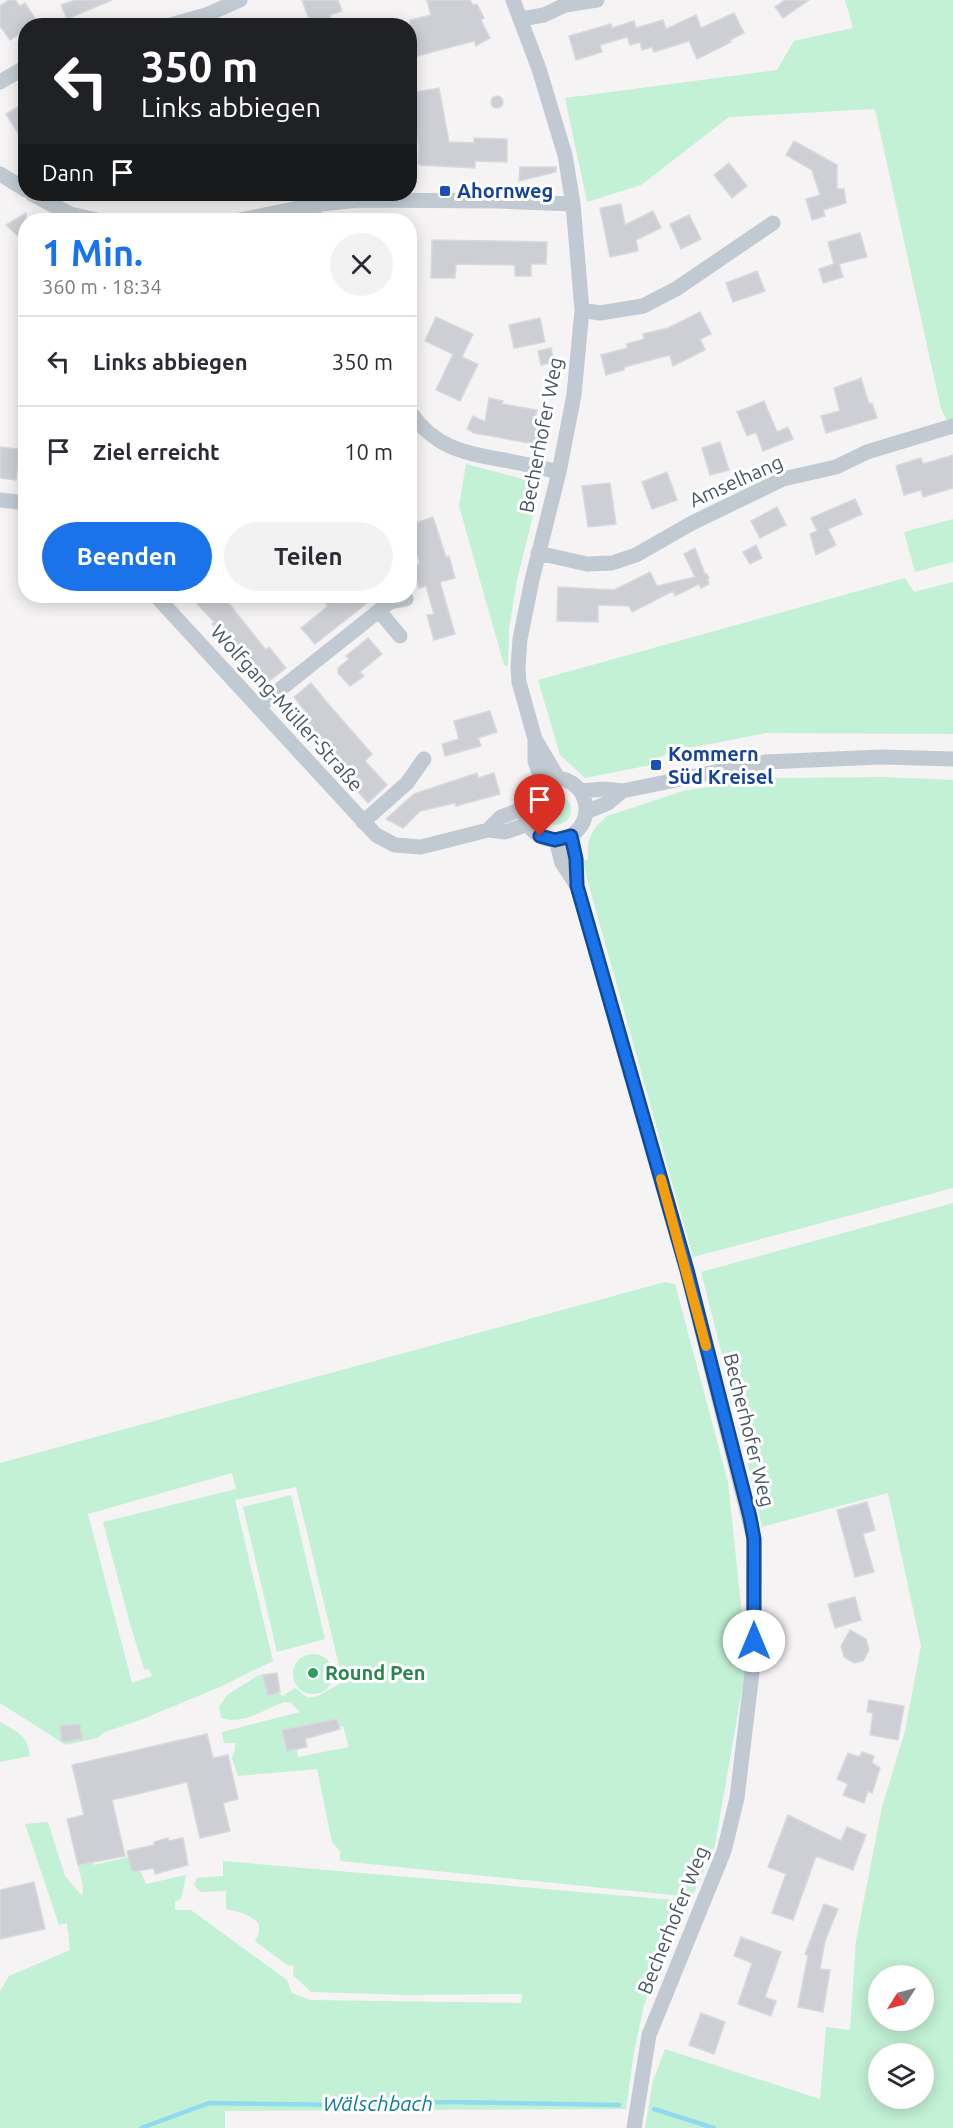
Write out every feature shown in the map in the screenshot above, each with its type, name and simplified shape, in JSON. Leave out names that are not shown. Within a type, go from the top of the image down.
[{"type":"street","points":[[195,18],[240,0]]},
{"type":"street","name":"Becherhofer Weg","points":[[513,0],[565,155],[573,204],[582,310],[574,395],[559,472],[538,553],[520,639],[518,667],[519,682],[535,739],[558,778]]},
{"type":"street","points":[[521,19],[544,15],[565,5],[597,0]]},
{"type":"street","points":[[0,82],[18,72]]},
{"type":"street","points":[[0,174],[18,185]]},
{"type":"street","points":[[417,200],[573,204]]},
{"type":"street","points":[[45,201],[68,213]]},
{"type":"street","points":[[314,213],[355,201]]},
{"type":"street","points":[[582,310],[600,313],[643,306],[676,290],[773,223]]},
{"type":"street","points":[[417,422],[433,438],[453,449],[559,472]]},
{"type":"street","name":"Amselhang","points":[[538,553],[587,564],[612,563],[636,555],[692,523],[783,479],[836,467],[867,452],[953,426]]},
{"type":"street","points":[[0,500],[18,502]]},
{"type":"street","name":"Wolfgang-Müller-Straße","points":[[162,603],[376,835],[396,845],[421,848],[488,830],[505,832],[529,824]]},
{"type":"street","points":[[258,707],[389,603]]},
{"type":"street","points":[[379,610],[400,636]]},
{"type":"street","name":"Becherhofer Weg","points":[[535,739],[535,761],[542,781]]},
{"type":"street","points":[[580,791],[605,789],[622,791],[765,762],[881,757],[953,759]]},
{"type":"street","name":"Wolfgang-Müller-Straße","points":[[363,822],[407,783],[424,759]]},
{"type":"street","points":[[558,778],[566,780],[580,791],[584,798],[586,812],[578,830],[571,836],[555,840],[540,836],[529,824],[525,808],[529,792],[542,781],[558,778]]},
{"type":"street","points":[[586,812],[608,803],[622,791]]},
{"type":"street","name":"Wolfgang-Müller-Straße","points":[[488,830],[501,817],[525,808]]},
{"type":"street","name":"Becherhofer Weg","points":[[571,836],[576,859],[577,886],[687,1270],[754,1539],[753,1664],[737,1798],[724,1851],[649,2035],[634,2128]]},
{"type":"street","name":"Becherhofer Weg","points":[[555,840],[562,863],[577,886]]},
{"type":"green space","points":[[845,0],[953,0],[953,431],[941,409],[875,109],[729,117],[641,185],[587,202],[565,98],[777,70],[794,41],[853,28]]},
{"type":"green space","points":[[466,464],[536,484],[539,491],[517,580],[509,629],[508,667],[504,665],[459,506]]},
{"type":"green space","points":[[953,519],[953,562],[915,572],[904,532]]},
{"type":"green space","points":[[905,578],[914,592],[953,582],[953,734],[766,733],[679,750],[652,760],[651,765],[585,778],[560,755],[538,680]]},
{"type":"green space","points":[[883,777],[953,780],[953,1188],[693,1257],[582,861],[588,859],[591,835],[607,816],[683,791],[768,778]]},
{"type":"green space","points":[[556,795],[566,800],[571,810],[566,820],[556,825],[546,820],[541,810],[546,800]]},
{"type":"green space","points":[[953,1203],[953,2128],[645,2128],[653,2081],[665,2049],[820,2099],[826,2027],[850,2030],[856,1941],[882,1807],[905,1731],[921,1646],[888,1493],[762,1527],[736,1410],[701,1272]]},
{"type":"green space","points":[[665,1282],[675,1284],[728,1482],[747,1661],[715,1845],[692,1897],[340,1861],[340,1851],[332,1842],[317,1769],[238,1776],[232,1758],[235,1743],[224,1743],[222,1732],[300,1712],[291,1703],[285,1702],[247,1718],[230,1720],[221,1718],[219,1707],[227,1695],[259,1675],[277,1673],[278,1693],[283,1696],[295,1688],[308,1698],[318,1696],[343,1682],[296,1487],[235,1500],[273,1661],[222,1686],[143,1719],[105,1732],[97,1738],[66,1745],[0,1703],[0,1463]],"holes":[[[232,1473],[236,1489],[103,1522],[144,1669],[150,1670],[152,1676],[132,1683],[88,1514]],[[343,1726],[349,1747],[298,1757],[295,1742]]]},
{"type":"green space","points":[[291,1495],[325,1639],[277,1652],[243,1507]]},
{"type":"green space","name":"Round Pen","points":[[313,1654],[321,1655],[327,1660],[332,1666],[332,1682],[327,1688],[321,1693],[313,1694],[305,1693],[299,1688],[294,1682],[293,1674],[294,1666],[299,1660],[305,1655]]},
{"type":"green space","points":[[0,1722],[24,1739],[30,1756],[0,1762]]},
{"type":"green space","points":[[48,1822],[65,1876],[82,1896],[83,1887],[78,1865],[93,1862],[94,1865],[137,1855],[146,1884],[186,1875],[181,1899],[175,1902],[175,1910],[191,1910],[287,1980],[292,1993],[310,2000],[521,2003],[522,1994],[408,1995],[311,1992],[293,1975],[294,1966],[287,1965],[255,1941],[259,1933],[259,1924],[256,1921],[240,1912],[226,1909],[226,1891],[201,1892],[194,1885],[197,1878],[223,1876],[223,1861],[673,1900],[673,1907],[679,1911],[644,2005],[634,2052],[626,2109],[225,2111],[225,2128],[0,2128],[0,1991],[9,1976],[70,1950],[67,1923],[59,1925],[25,1824]]},
{"type":"building","points":[[9,0],[15,0],[20,6],[25,3],[35,18],[18,18],[18,34],[10,40],[0,26],[0,6]]},
{"type":"building","points":[[75,0],[112,0],[69,18],[67,18],[61,5]]},
{"type":"building","points":[[302,0],[338,0],[342,11],[330,15],[328,18],[308,18]]},
{"type":"building","points":[[427,0],[470,0],[473,5],[477,4],[484,18],[481,20],[490,38],[476,46],[474,41],[417,56],[417,18],[431,15]]},
{"type":"building","points":[[785,0],[809,0],[783,18],[775,7]]},
{"type":"building","points":[[734,13],[744,33],[697,59],[689,41],[654,52],[652,47],[642,50],[640,42],[630,45],[627,37],[600,45],[602,52],[576,60],[569,36],[611,24],[612,28],[634,21],[636,28],[663,20],[666,29],[696,15],[701,28]]},
{"type":"building","points":[[439,88],[449,142],[474,143],[474,138],[507,139],[507,162],[475,161],[475,168],[420,165],[418,163],[417,92]]},
{"type":"building","points":[[499,96],[502,97],[502,107],[495,108],[492,107],[491,100],[492,97]]},
{"type":"building","points":[[18,107],[18,133],[6,114]]},
{"type":"building","points":[[794,141],[837,165],[837,189],[844,189],[846,203],[823,210],[825,216],[812,220],[806,199],[820,195],[812,170],[786,155]]},
{"type":"building","points":[[729,163],[747,186],[732,198],[714,175]]},
{"type":"building","points":[[520,167],[556,167],[556,172],[519,181]]},
{"type":"building","points":[[621,204],[625,225],[653,211],[661,228],[636,240],[638,251],[610,257],[600,208]]},
{"type":"building","points":[[689,215],[701,239],[681,249],[670,224]]},
{"type":"building","points":[[18,218],[18,236],[6,225]]},
{"type":"building","points":[[860,233],[867,257],[839,264],[843,277],[823,283],[819,269],[834,264],[828,242]]},
{"type":"building","points":[[432,240],[547,242],[546,264],[531,264],[531,276],[515,276],[515,265],[456,264],[455,278],[431,278]]},
{"type":"building","points":[[757,271],[765,291],[733,302],[726,283]]},
{"type":"building","points":[[700,312],[711,334],[700,339],[705,350],[673,366],[670,355],[624,367],[624,370],[606,375],[601,355],[628,348],[626,344],[644,339],[643,334],[668,328]]},
{"type":"building","points":[[436,317],[473,334],[462,357],[478,364],[460,401],[436,390],[453,354],[425,341]]},
{"type":"building","points":[[540,318],[545,342],[514,348],[509,325]]},
{"type":"building","points":[[551,348],[554,362],[541,365],[538,351]]},
{"type":"building","points":[[861,378],[869,404],[872,403],[877,418],[826,433],[821,416],[840,411],[834,388]]},
{"type":"building","points":[[489,398],[503,401],[502,404],[537,410],[534,422],[549,425],[545,446],[474,433],[467,429],[473,416],[485,422]]},
{"type":"building","points":[[764,401],[777,432],[788,427],[793,439],[763,451],[756,432],[747,436],[737,412]]},
{"type":"building","points":[[720,442],[729,470],[710,475],[702,448]]},
{"type":"building","points":[[0,447],[18,449],[16,480],[0,478]]},
{"type":"building","points":[[953,455],[953,488],[923,497],[921,490],[904,495],[896,466],[921,458],[923,464]]},
{"type":"building","points":[[667,472],[677,500],[652,509],[642,482]]},
{"type":"building","points":[[610,483],[616,524],[588,527],[582,486]]},
{"type":"building","points":[[855,499],[862,514],[828,529],[836,545],[816,555],[810,534],[817,531],[811,518]]},
{"type":"building","points":[[777,507],[786,525],[760,538],[751,521]]},
{"type":"building","points":[[433,517],[446,557],[449,556],[455,578],[440,582],[455,634],[434,640],[427,615],[434,614],[426,586],[419,588],[417,581],[417,565],[420,564],[417,554],[417,523]]},
{"type":"building","points":[[756,545],[762,558],[750,564],[743,552]]},
{"type":"building","points":[[695,548],[705,574],[709,578],[707,579],[709,584],[701,588],[699,584],[675,596],[673,591],[632,612],[629,606],[598,605],[598,622],[557,621],[558,587],[614,590],[650,572],[657,586],[695,577],[684,554]]},
{"type":"building","points":[[196,603],[229,603],[266,650],[269,647],[286,668],[268,682],[261,674],[258,676],[235,647],[232,650],[212,624],[214,622]]},
{"type":"building","points":[[326,603],[367,603],[315,644],[301,628],[328,606]]},
{"type":"building","points":[[368,638],[382,654],[360,672],[364,676],[350,686],[338,673],[338,668],[349,659],[346,656]]},
{"type":"building","points":[[311,683],[372,754],[365,761],[387,785],[368,803],[350,783],[354,779],[312,733],[308,736],[293,720],[305,711],[294,697]]},
{"type":"building","points":[[490,711],[497,732],[478,738],[481,746],[445,756],[442,744],[459,739],[454,721]]},
{"type":"building","points":[[477,773],[478,778],[494,773],[500,794],[456,806],[455,803],[420,811],[403,828],[386,819],[414,794]]},
{"type":"building","points":[[867,1502],[875,1530],[863,1534],[874,1572],[855,1577],[837,1510]]},
{"type":"building","points":[[855,1597],[861,1620],[835,1628],[828,1604]]},
{"type":"building","points":[[850,1630],[866,1639],[869,1650],[863,1661],[854,1663],[844,1657],[841,1646]]},
{"type":"building","points":[[277,1673],[280,1692],[268,1696],[263,1675]]},
{"type":"building","points":[[869,1700],[904,1706],[898,1740],[870,1735],[873,1713],[867,1712]]},
{"type":"building","points":[[337,1719],[340,1729],[305,1739],[307,1747],[287,1751],[282,1730]]},
{"type":"building","points":[[80,1724],[82,1739],[62,1742],[60,1726]]},
{"type":"building","points":[[207,1734],[213,1758],[228,1755],[238,1799],[223,1803],[230,1831],[200,1838],[187,1782],[112,1800],[125,1856],[78,1865],[67,1819],[84,1815],[72,1765]]},
{"type":"building","points":[[862,1752],[874,1756],[872,1763],[880,1768],[872,1793],[868,1791],[864,1803],[843,1795],[848,1784],[837,1779],[848,1753],[859,1757]]},
{"type":"building","points":[[788,1815],[841,1841],[847,1827],[866,1835],[853,1870],[816,1856],[793,1920],[772,1913],[786,1874],[768,1867]]},
{"type":"building","points":[[168,1838],[169,1841],[183,1838],[188,1865],[155,1874],[154,1868],[132,1872],[127,1851],[154,1845],[154,1842]]},
{"type":"building","points":[[34,1882],[45,1929],[0,1939],[0,1890]]},
{"type":"building","points":[[824,1904],[838,1909],[825,1941],[820,1969],[830,1970],[823,2012],[798,2007],[808,1955],[805,1954]]},
{"type":"building","points":[[741,1937],[781,1952],[765,1997],[776,2001],[771,2016],[738,2004],[752,1963],[734,1956]]},
{"type":"building","points":[[701,2013],[725,2022],[714,2054],[689,2045]]},
{"type":"waterway","name":"Wälschbach","points":[[141,2128],[209,2103],[346,2105],[448,2102],[619,2105]]},
{"type":"waterway","name":"Wälschbach","points":[[654,2109],[714,2128]]},
{"type":"slow traffic","points":[[661,1179],[706,1346]]},
{"type":"place","name":"Ahornweg","points":[[445,191]]},
{"type":"place","name":"Kommern Süd Kreisel","points":[[656,765]]},
{"type":"place","name":"Round Pen","points":[[313,1673]]},
{"type":"route","points":[[540,836],[555,840],[571,836],[576,859],[577,886],[687,1270],[754,1539],[754,1641]]}]
